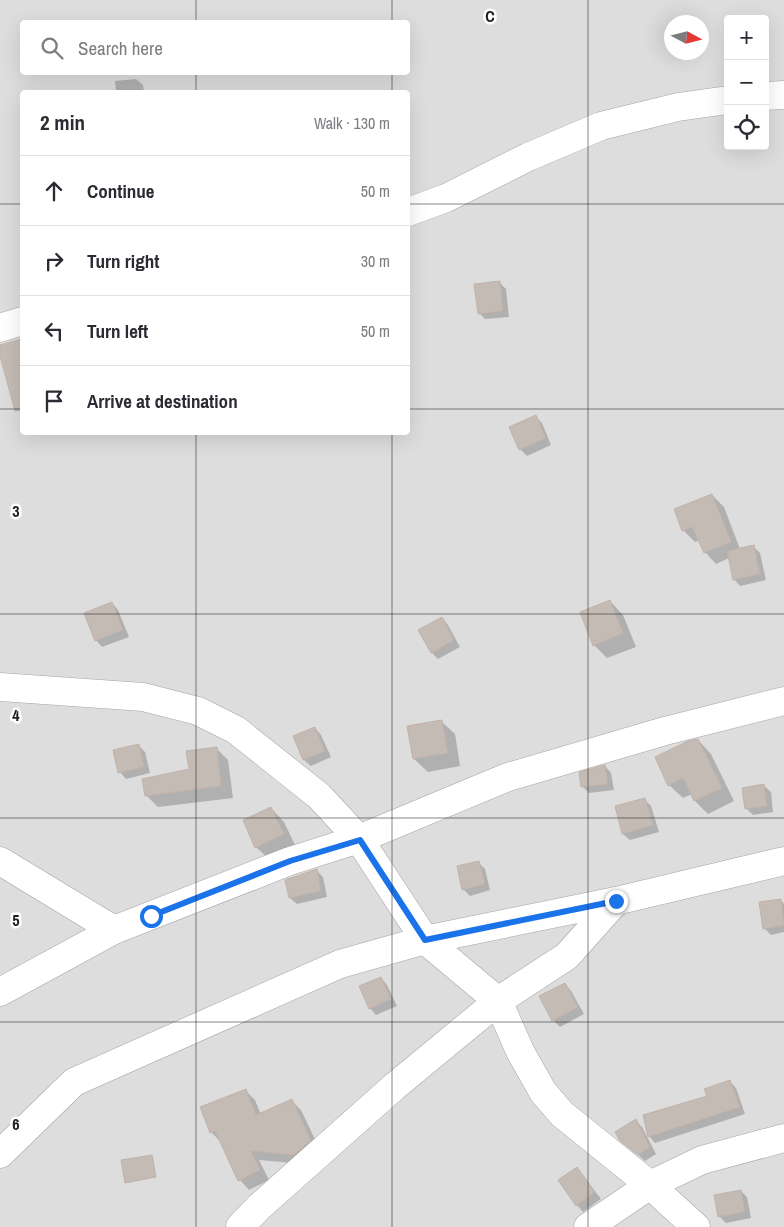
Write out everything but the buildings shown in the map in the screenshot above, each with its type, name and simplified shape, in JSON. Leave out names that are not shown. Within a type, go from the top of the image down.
[{"type":"street","points":[[769,96],[784,95]]},
{"type":"street","points":[[410,211],[446,198],[528,157],[601,126],[678,107],[724,101]]},
{"type":"street","points":[[0,328],[20,322]]},
{"type":"street","points":[[0,687],[143,697],[198,711],[236,730],[318,796],[360,840],[425,940],[498,1001],[520,1051],[543,1092],[562,1114],[591,1135],[696,1227]]},
{"type":"street","points":[[0,992],[114,930],[290,861],[360,840],[508,777],[665,731],[784,701]]},
{"type":"street","points":[[0,861],[114,930]]},
{"type":"street","points":[[0,1154],[74,1082],[340,964],[425,940],[616,901],[784,861]]},
{"type":"street","points":[[240,1227],[259,1207],[395,1086],[498,1001],[567,956],[616,901]]},
{"type":"street","points":[[588,1227],[650,1185],[702,1160],[784,1138]]},
{"type":"shaded area","points":[[0,0],[784,0],[784,1227],[0,1227]]},
{"type":"route","points":[[151,916],[290,861],[360,840],[425,940],[616,901]]}]
